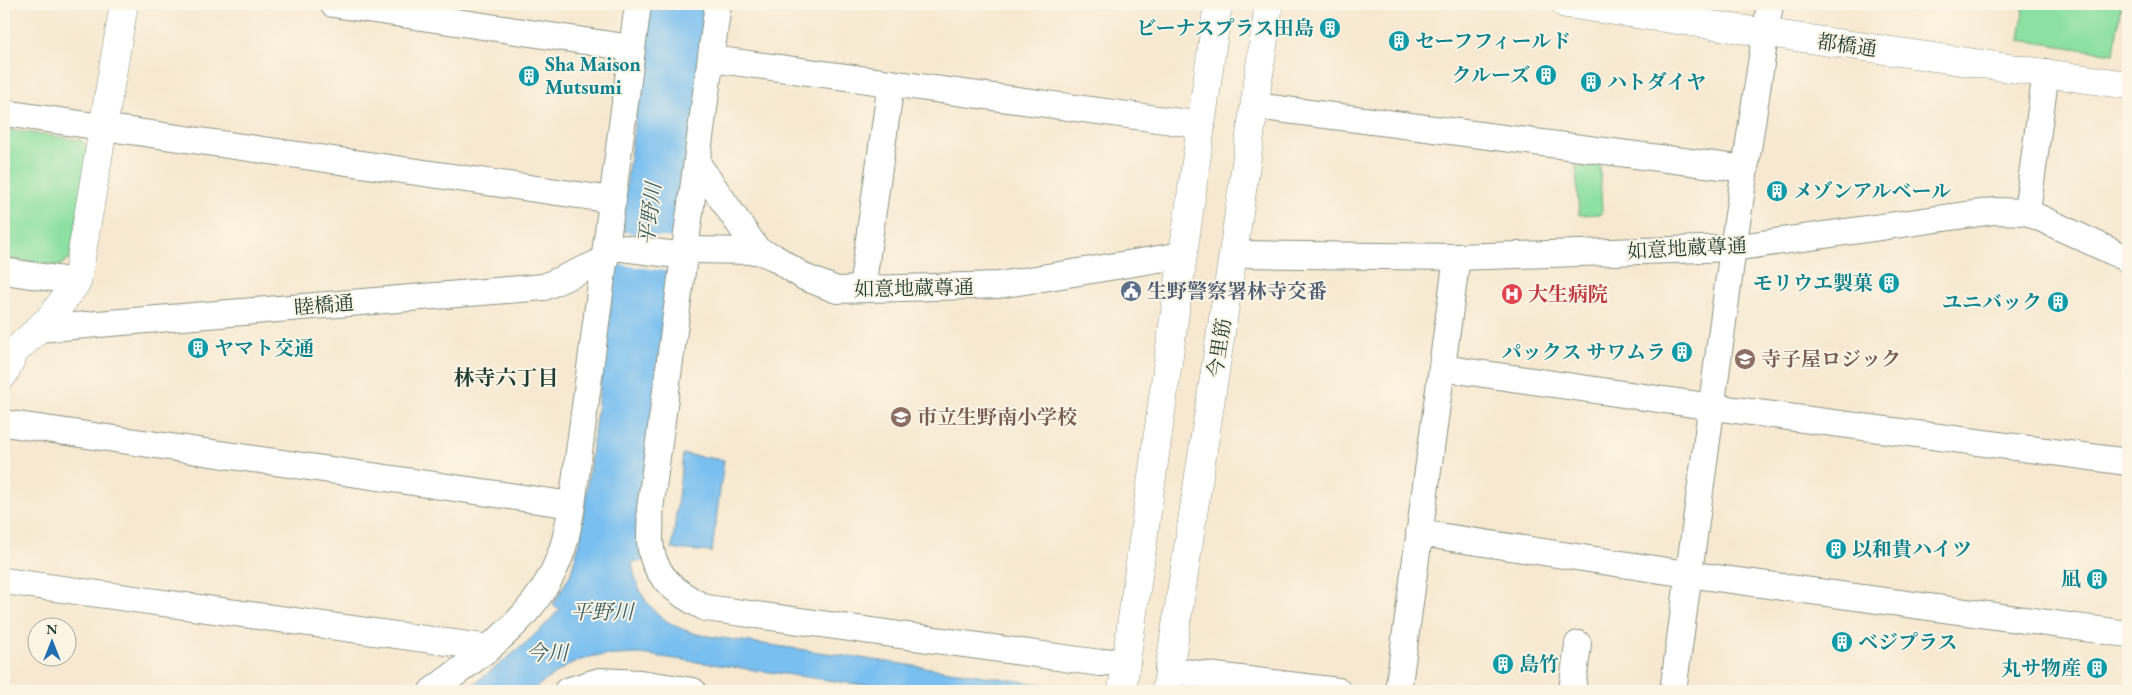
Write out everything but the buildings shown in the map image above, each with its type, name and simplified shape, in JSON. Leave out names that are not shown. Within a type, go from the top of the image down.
[{"type":"main road","points":[[4,374],[15,351],[61,305],[77,282],[124,4]]},
{"type":"main road","points":[[1125,676],[1218,4]]},
{"type":"main road","name":"今里筋","points":[[1167,681],[1233,254],[1269,4]]},
{"type":"main road","name":"都橋通","points":[[1566,4],[2128,85]]},
{"type":"street","points":[[333,4],[632,48]]},
{"type":"street","points":[[432,691],[490,648],[540,597],[562,550],[572,505],[609,251],[613,200],[638,4]]},
{"type":"street","points":[[718,4],[650,509],[652,524],[650,541],[658,571],[676,590],[706,608],[1100,663],[1125,676]]},
{"type":"street","points":[[1672,691],[1713,407],[1733,248],[1770,4]]},
{"type":"street","points":[[712,58],[1202,124]]},
{"type":"street","points":[[2028,212],[2046,72]]},
{"type":"street","points":[[862,289],[891,83]]},
{"type":"street","points":[[1255,106],[1745,168]]},
{"type":"street","points":[[4,113],[613,200]]},
{"type":"street","points":[[697,163],[758,251]]},
{"type":"street","name":"如意地蔵尊通","points":[[1233,254],[1457,257],[1733,248],[1994,211],[2028,212],[2128,259]]},
{"type":"street","points":[[609,251],[683,254],[758,251]]},
{"type":"street","name":"睦橋通","points":[[38,329],[544,287],[609,251]]},
{"type":"street","name":"如意地蔵尊通","points":[[758,251],[774,256],[804,277],[837,290],[999,285],[1184,255]]},
{"type":"street","points":[[1398,691],[1457,257]]},
{"type":"street","points":[[4,271],[77,282]]},
{"type":"street","points":[[1442,368],[1713,407],[2128,462]]},
{"type":"street","points":[[4,422],[572,505]]},
{"type":"street","points":[[1420,533],[1688,574],[2128,634]]},
{"type":"street","points":[[4,581],[490,648]]},
{"type":"street","points":[[1572,691],[1578,644]]},
{"type":"street","points":[[567,691],[600,681],[640,683],[693,691]]},
{"type":"street","points":[[1167,681],[1338,691]]},
{"type":"green space","points":[[2024,4],[2121,4],[2114,54],[2019,40]]},
{"type":"green space","points":[[4,129],[81,140],[89,151],[70,258],[59,266],[4,258]]},
{"type":"green space","points":[[1576,166],[1600,166],[1602,214],[1579,215]]},
{"type":"water","name":"平野川","points":[[650,4],[707,4],[644,561],[632,562],[639,589],[646,600],[654,610],[674,625],[701,635],[1089,691],[906,691],[640,654],[593,656],[570,664],[530,691],[464,691],[502,663],[560,609],[553,605],[571,573],[580,540]]},
{"type":"water","points":[[683,454],[724,460],[712,552],[672,549]]},
{"type":"pier","points":[[618,231],[679,239],[674,272],[613,264]]},
{"type":"place","name":"ビーナスプラス田島","points":[[1330,28]]},
{"type":"place","name":"セーフフィールド","points":[[1399,41]]},
{"type":"place","name":"クルーズ","points":[[1546,75]]},
{"type":"place","name":"Sha Maison Mutsumi","points":[[529,76]]},
{"type":"place","name":"ハトダイヤ","points":[[1591,82]]},
{"type":"place","name":"メゾンアルベール","points":[[1777,191]]},
{"type":"place","name":"モリウエ製菓","points":[[1889,283]]},
{"type":"place","name":"生野警察署林寺交番","points":[[1131,291]]},
{"type":"place","name":"大生病院","points":[[1512,294]]},
{"type":"place","name":"ユニバック","points":[[2058,302]]},
{"type":"place","name":"ヤマト交通","points":[[198,348]]},
{"type":"place","name":"パックス サワムラ","points":[[1682,352]]},
{"type":"place","name":"寺子屋ロジック","points":[[1745,359]]},
{"type":"place","name":"市立生野南小学校","points":[[901,417]]},
{"type":"place","name":"以和貴ハイツ","points":[[1836,549]]},
{"type":"place","name":"凪","points":[[2097,579]]},
{"type":"place","name":"ベジプラス","points":[[1842,642]]},
{"type":"place","name":"島竹","points":[[1503,664]]},
{"type":"place","name":"丸サ物産","points":[[2097,668]]},
{"type":"district","name":"林寺六丁目","points":[[506,378]]},
{"type":"water label","name":"今川","points":[[547,653]]}]
